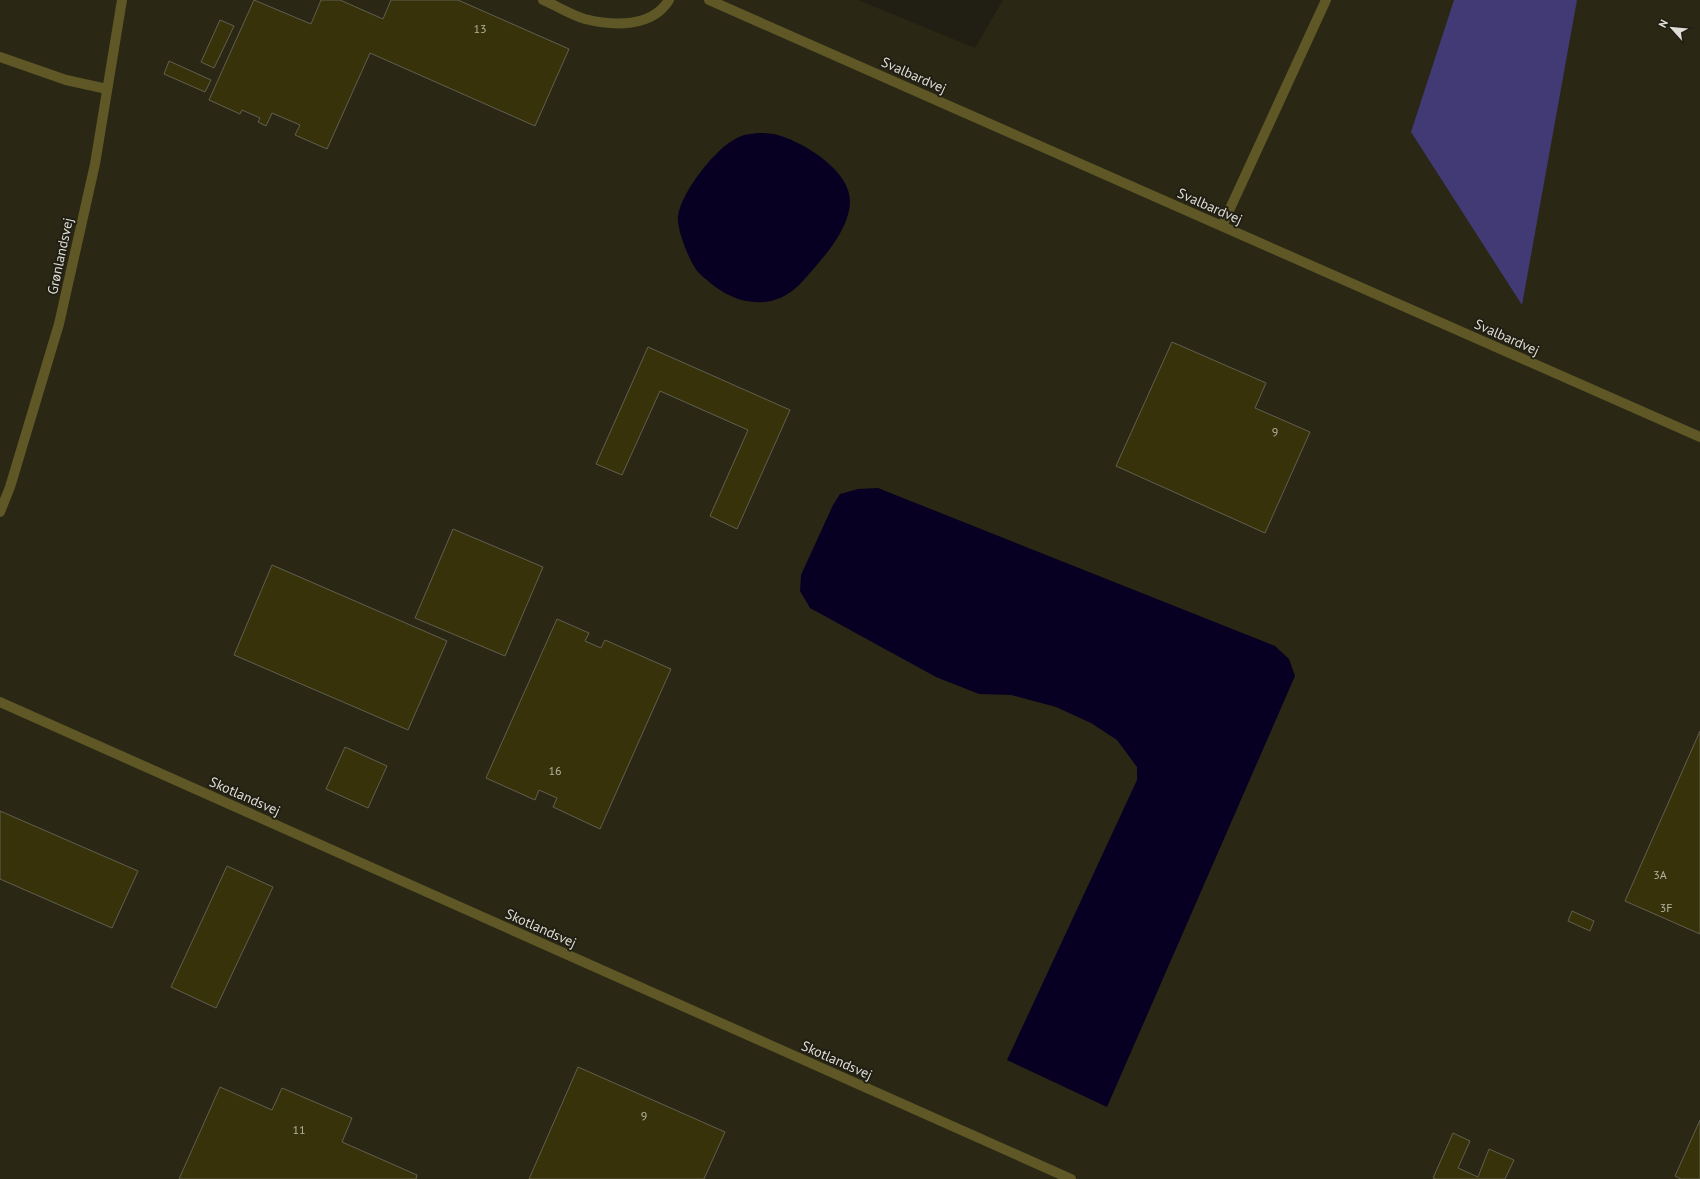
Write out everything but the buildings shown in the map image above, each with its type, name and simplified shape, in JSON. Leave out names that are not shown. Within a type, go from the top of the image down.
[{"type":"street","name":"Grønlandsvej","points":[[0,512],[10,488],[59,324],[95,164],[122,0]]},
{"type":"street","points":[[543,0],[584,18],[611,24],[627,24],[649,18],[665,6],[669,0]]},
{"type":"street","name":"Svalbardvej","points":[[709,0],[1700,437]]},
{"type":"street","points":[[1222,226],[1326,0]]},
{"type":"street","points":[[0,57],[66,80],[107,89]]},
{"type":"street","name":"Skotlandsvej","points":[[0,702],[1072,1179]]},
{"type":"shaded area","points":[[0,0],[858,0],[975,48],[1003,0],[1700,0],[1700,1179],[0,1179]]},
{"type":"shaded area","points":[[1454,0],[1577,0],[1522,305],[1411,132]]},
{"type":"shaded area","points":[[757,133],[775,134],[781,136],[802,145],[825,160],[843,179],[848,190],[850,201],[847,217],[840,233],[808,276],[788,294],[765,302],[741,300],[729,295],[702,276],[695,268],[681,237],[678,221],[681,206],[686,195],[701,171],[720,150],[730,142],[739,137]]},
{"type":"shaded area","points":[[878,488],[1275,646],[1289,659],[1295,676],[1107,1107],[1007,1060],[1137,780],[1137,767],[1117,740],[1091,723],[1056,707],[1011,695],[979,694],[936,677],[810,608],[800,591],[801,575],[833,505],[840,494],[858,489]]}]
